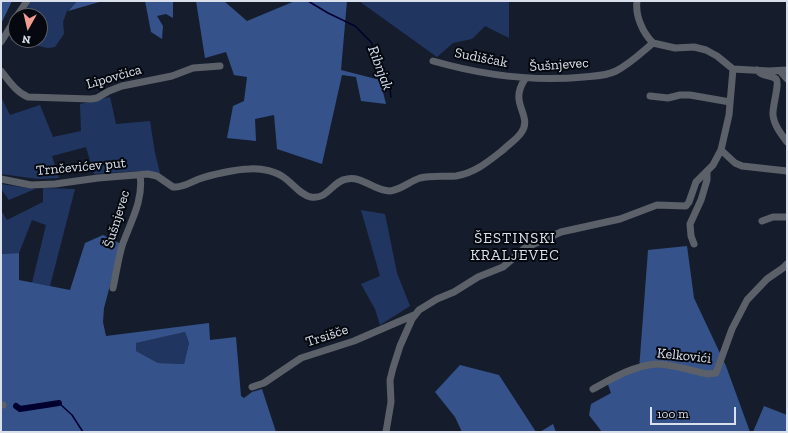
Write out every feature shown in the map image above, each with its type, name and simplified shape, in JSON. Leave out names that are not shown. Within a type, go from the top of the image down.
[{"type":"street","points":[[637,1],[638,16],[647,36],[653,43],[675,48],[688,47],[706,50],[717,56],[733,69],[784,70],[787,79]]},
{"type":"street","points":[[1,42],[8,31]]},
{"type":"street","name":"Šušnjevec","points":[[113,288],[119,258],[139,201],[141,185],[140,174],[157,176],[173,187],[176,187],[200,178],[237,170],[263,170],[274,172],[284,177],[306,195],[318,197],[327,193],[337,183],[348,179],[359,180],[380,189],[390,191],[422,177],[463,174],[474,171],[485,164],[522,133],[525,120],[518,98],[520,87],[524,79],[574,78],[611,73],[627,64],[653,43]]},
{"type":"street","name":"Sudiščak","points":[[433,61],[461,68],[524,79]]},
{"type":"street","name":"Lipovčica","points":[[1,71],[20,94],[28,97],[91,99],[97,98],[122,86],[172,76],[193,68],[220,66]]},
{"type":"street","points":[[386,432],[391,402],[391,375],[397,353],[414,315],[419,310],[437,299],[454,292],[478,277],[503,267],[525,248],[561,232],[620,219],[657,205],[686,206],[689,202],[693,186],[713,164],[721,150],[729,115],[733,69]]},
{"type":"street","points":[[757,70],[761,75],[777,80],[778,86],[774,100],[773,114],[776,127],[787,142]]},
{"type":"street","points":[[650,96],[668,98],[680,95],[690,95],[730,102]]},
{"type":"street","points":[[721,150],[735,163],[742,166],[787,171]]},
{"type":"street","points":[[694,244],[691,236],[690,224],[701,200],[707,180],[707,171]]},
{"type":"street","name":"Trnčevićev put","points":[[1,179],[31,185],[47,185],[140,174]]},
{"type":"street","points":[[762,221],[772,217],[787,217]]},
{"type":"street","name":"Kelkovići","points":[[593,388],[632,369],[657,364],[708,374],[716,373],[734,324],[747,300],[767,279],[787,264]]},
{"type":"street","name":"Trsišče","points":[[252,387],[264,383],[301,358],[364,337],[414,315]]},
{"type":"shaded area","points":[[1,1],[12,1],[8,8],[1,24]]},
{"type":"shaded area","points":[[31,1],[77,1],[67,11],[63,22],[64,34],[55,47],[48,48],[48,8],[27,8]]},
{"type":"shaded area","points":[[77,1],[103,1],[68,11]]},
{"type":"shaded area","points":[[145,1],[173,1],[173,18],[166,14],[157,16],[163,26],[162,39],[151,32]]},
{"type":"shaded area","points":[[196,1],[224,1],[247,21],[295,1],[347,1],[341,70],[380,80],[386,104],[361,101],[356,77],[342,75],[322,164],[277,149],[274,115],[255,119],[256,141],[227,138],[233,106],[244,101],[247,77],[234,75],[226,52],[205,58]]},
{"type":"shaded area","points":[[359,1],[509,1],[509,38],[485,26],[472,39],[453,43],[437,57]]},
{"type":"shaded area","points":[[1,97],[10,115],[40,105],[53,137],[81,131],[80,104],[110,97],[116,124],[150,121],[160,173],[140,171],[94,174],[86,147],[52,156],[59,178],[38,179],[1,174]]},
{"type":"shaded area","points":[[1,184],[35,189],[9,200],[1,189]]},
{"type":"shaded area","points":[[43,188],[75,189],[50,286],[32,283],[46,225],[32,220],[19,253],[1,254],[1,210],[7,220],[43,202]]},
{"type":"shaded area","points":[[361,210],[385,214],[397,273],[410,306],[380,325],[375,309],[361,284],[380,276]]},
{"type":"shaded area","points":[[103,235],[121,244],[104,308],[103,322],[106,336],[209,323],[210,340],[236,337],[241,396],[244,398],[252,392],[262,389],[276,432],[1,432],[1,254],[19,253],[19,280],[70,290],[85,243]],"holes":[[[185,332],[189,343],[184,364],[158,363],[136,351],[136,343]]]},
{"type":"shaded area","points":[[687,246],[694,298],[726,366],[750,432],[602,432],[589,415],[591,404],[611,393],[607,382],[639,370],[648,250]]},
{"type":"shaded area","points":[[185,332],[189,343],[184,364],[158,363],[136,351],[135,343]]},
{"type":"shaded area","points":[[460,365],[499,375],[536,432],[462,432],[455,417],[435,392]]},
{"type":"shaded area","points":[[764,406],[787,415],[787,432],[753,432]]},
{"type":"shaded area","points":[[553,424],[556,432],[540,432]]},
{"type":"waterway","name":"Ribnjak","points":[[308,1],[328,13],[355,26],[371,42],[389,82],[391,97]]},
{"type":"waterway","points":[[59,403],[72,415],[83,432]]},
{"type":"waterway","points":[[16,406],[20,409],[59,403]]},
{"type":"district","name":"ŠESTINSKI KRALJEVEC","points":[[515,248]]}]
